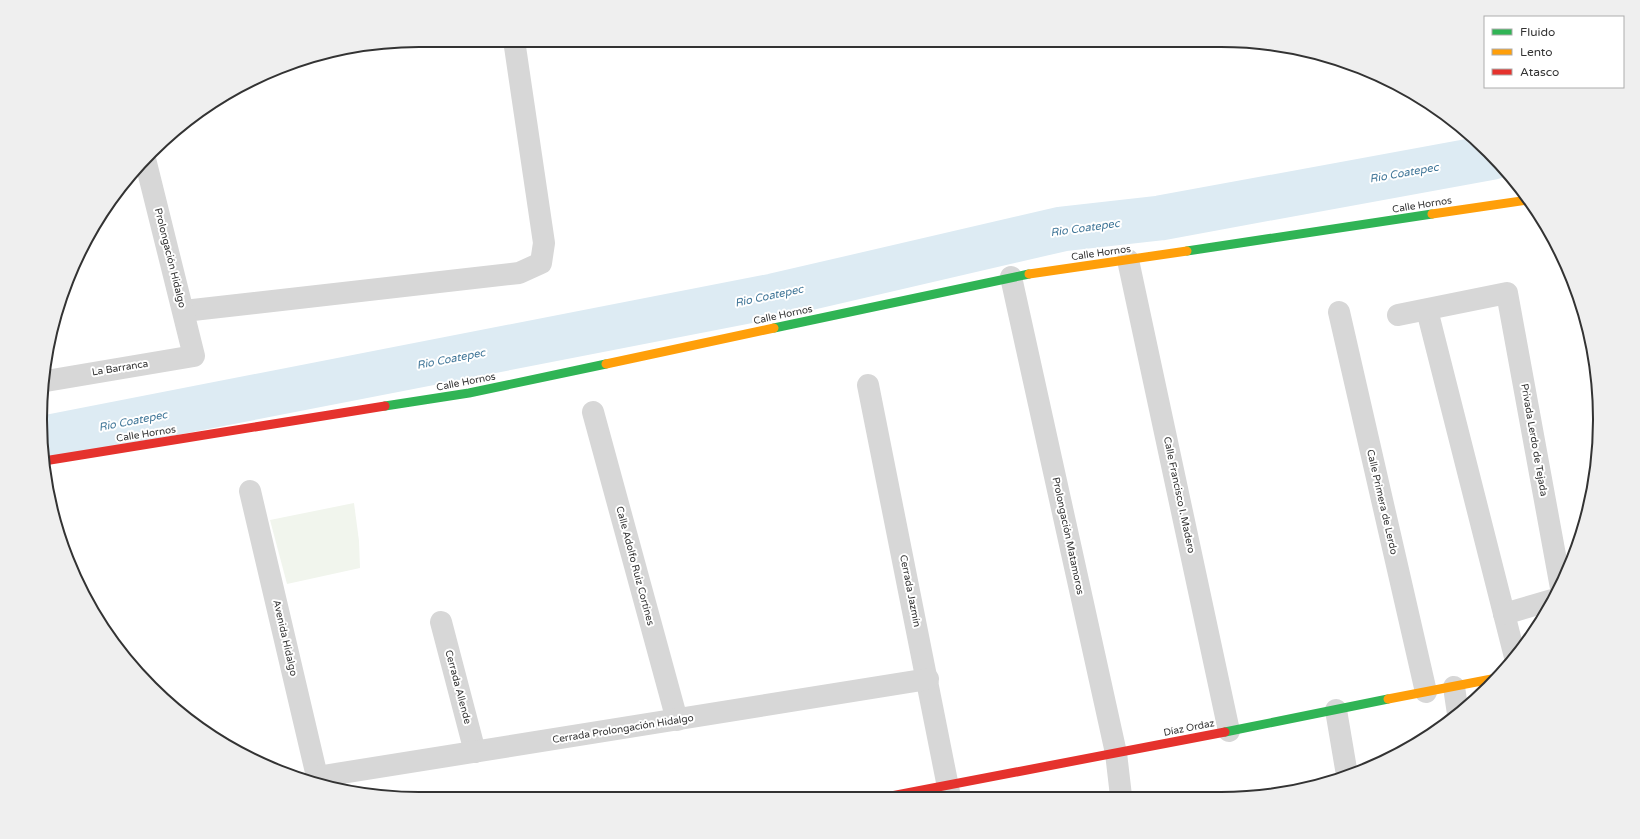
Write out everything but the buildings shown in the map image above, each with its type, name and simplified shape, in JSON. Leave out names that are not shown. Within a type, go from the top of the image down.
[{"type":"street","points":[[184,311],[519,273],[541,264],[544,243],[515,47]]},
{"type":"street","name":"Prolongación Hidalgo","points":[[147,166],[184,311],[194,356]]},
{"type":"street","name":"Calle Hornos","points":[[49,460],[469,393],[1011,277],[1522,201]]},
{"type":"street","name":"Calle Francisco I. Madero","points":[[1128,260],[1229,731]]},
{"type":"street","name":"Prolongación Matamoros","points":[[1011,277],[1116,753],[1121,792]]},
{"type":"street","name":"Privada Lerdo de Tejada","points":[[1427,310],[1506,293],[1559,576]]},
{"type":"street","points":[[1398,315],[1427,310],[1513,650]]},
{"type":"street","name":"Calle Primera de Lerdo","points":[[1339,312],[1426,692]]},
{"type":"street","name":"La Barranca","points":[[49,380],[194,356]]},
{"type":"street","name":"Cerrada Jazmín","points":[[868,385],[928,679],[949,791]]},
{"type":"street","name":"Calle Adolfo Ruiz Cortines","points":[[592,412],[677,720]]},
{"type":"street","name":"Avenida Hidalgo","points":[[250,491],[317,777]]},
{"type":"street","points":[[1504,614],[1545,602]]},
{"type":"street","name":"Cerrada Allende","points":[[440,622],[475,752]]},
{"type":"street","name":"Cerrada Prolongación Hidalgo","points":[[325,780],[475,752],[928,679]]},
{"type":"street","name":"Díaz Ordaz","points":[[938,792],[949,791],[1116,753],[1487,680]]},
{"type":"street","points":[[1454,687],[1457,707]]},
{"type":"street","points":[[1336,710],[1346,770]]},
{"type":"shaded area","points":[[354,503],[359,541],[360,568],[287,584],[270,520]]},
{"type":"waterway","name":"Rio Coatepec","points":[[48,437],[773,296],[1062,229],[1160,218],[1486,158]]},
{"type":"traffic: fast","points":[[1187,251],[1432,214]]},
{"type":"traffic: fast","points":[[774,328],[1029,274]]},
{"type":"traffic: fast","points":[[385,406],[469,393],[606,364]]},
{"type":"traffic: fast","points":[[1225,732],[1388,699]]},
{"type":"traffic: slow","points":[[1432,214],[1522,201]]},
{"type":"traffic: slow","points":[[1029,274],[1187,251]]},
{"type":"traffic: slow","points":[[606,364],[774,328]]},
{"type":"traffic: slow","points":[[1388,699],[1487,680]]},
{"type":"traffic: jam","points":[[49,460],[385,406]]},
{"type":"traffic: jam","points":[[912,792],[1225,732]]}]
